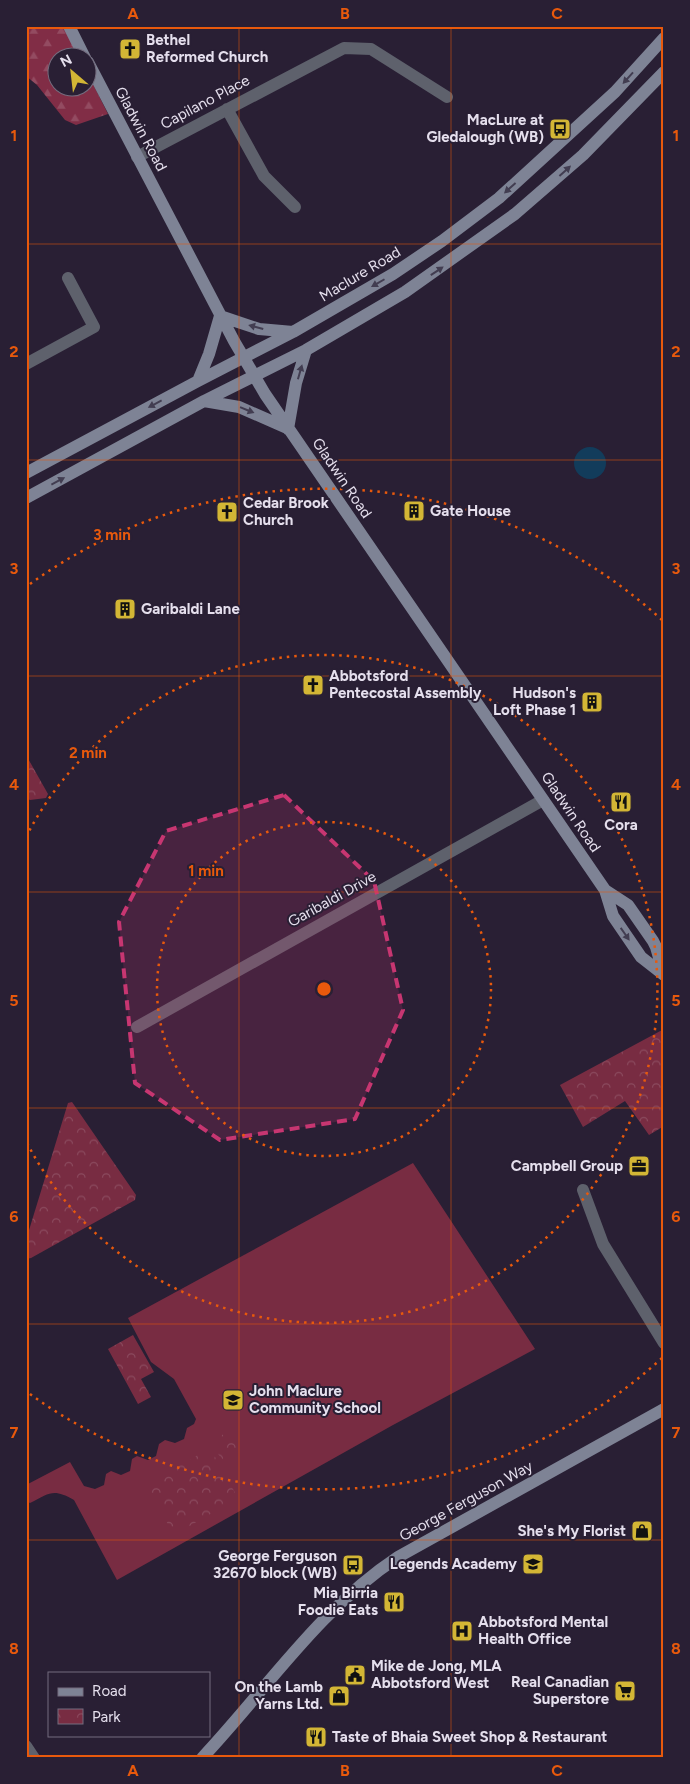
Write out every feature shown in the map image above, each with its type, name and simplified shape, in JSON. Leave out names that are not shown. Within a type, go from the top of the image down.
[{"type":"main road","points":[[69,26],[80,48]]},
{"type":"main road","name":"Maclure Road","points":[[26,473],[293,332],[393,274],[442,241],[499,198],[615,92],[664,38]]},
{"type":"main road","points":[[26,498],[204,401],[306,350],[405,292],[515,214],[583,155],[664,72]]},
{"type":"main road","name":"Gladwin Road","points":[[98,81],[220,316],[254,376],[605,890],[613,916],[641,958],[664,975]]},
{"type":"main road","points":[[198,381],[209,354],[220,316],[259,329],[293,332]]},
{"type":"main road","points":[[204,401],[239,407],[288,428],[296,383],[306,350]]},
{"type":"main road","name":"Gladwin Road","points":[[605,890],[628,905],[653,941],[664,975]]},
{"type":"main road","name":"George Ferguson Way","points":[[202,1758],[313,1631],[353,1590],[377,1571],[414,1548],[664,1409]]},
{"type":"street","name":"Capilano Place","points":[[137,157],[344,48],[371,49],[447,97]]},
{"type":"street","points":[[227,109],[264,176],[295,207]]},
{"type":"street","points":[[26,364],[94,327],[68,278]]},
{"type":"street","name":"Garibaldi Drive","points":[[137,1027],[543,800]]},
{"type":"street","points":[[583,1190],[603,1244],[664,1343]]},
{"type":"street","points":[[26,1746],[34,1758]]},
{"type":"highlighted area","points":[[284,795],[374,881],[403,1010],[355,1119],[220,1140],[135,1083],[119,922],[166,831]]},
{"type":"green space","points":[[26,26],[63,26],[74,48],[48,48],[48,98],[98,98],[98,94],[108,114],[76,125],[65,120],[37,85],[26,76]]},
{"type":"green space","points":[[26,755],[48,794],[46,798],[30,800],[26,798]]},
{"type":"green space","points":[[664,1029],[664,1126],[649,1135],[625,1101],[583,1127],[560,1085]]},
{"type":"green space","points":[[72,1102],[136,1195],[135,1200],[31,1258],[26,1259],[26,1240],[68,1103]]},
{"type":"green space","name":"John Maclure Community School","points":[[413,1163],[535,1349],[393,1425],[117,1580],[74,1500],[61,1494],[52,1493],[30,1503],[26,1501],[26,1485],[70,1462],[84,1486],[95,1489],[104,1485],[106,1474],[111,1471],[121,1475],[130,1471],[132,1459],[137,1456],[148,1460],[156,1456],[159,1444],[165,1440],[175,1443],[184,1439],[187,1428],[194,1424],[196,1419],[174,1379],[151,1362],[128,1318]]},
{"type":"green space","points":[[133,1335],[154,1372],[141,1379],[151,1397],[138,1404],[108,1349]]},
{"type":"green space","points":[[224,1433],[239,1447],[224,1461],[212,1447]]},
{"type":"green space","points":[[210,1448],[238,1498],[174,1535],[146,1485]]},
{"type":"water","points":[[590,447],[596,448],[601,452],[605,457],[605,469],[601,474],[596,478],[590,479],[584,478],[579,474],[575,469],[574,463],[575,457],[579,452],[584,448]]},
{"type":"place","name":"Bethel Reformed Church","points":[[130,49]]},
{"type":"place","name":"MacLure at Gledalough (WB)","points":[[560,129]]},
{"type":"place","name":"Gate House","points":[[414,511]]},
{"type":"place","name":"Cedar Brook Church","points":[[227,512]]},
{"type":"place","name":"Garibaldi Lane","points":[[125,609]]},
{"type":"place","name":"Abbotsford Pentecostal Assembly","points":[[313,685]]},
{"type":"place","name":"Hudson's Loft Phase 1","points":[[592,702]]},
{"type":"place","name":"Cora","points":[[621,802]]},
{"type":"place","name":"Campbell Group","points":[[639,1166]]},
{"type":"place","name":"John Maclure Community School","points":[[233,1400]]},
{"type":"place","name":"She's My Florist","points":[[642,1531]]},
{"type":"place","name":"Legends Academy","points":[[533,1564]]},
{"type":"place","name":"George Ferguson 32670 block (WB)","points":[[353,1565]]},
{"type":"place","name":"Mia Birria Foodie Eats","points":[[394,1602]]},
{"type":"place","name":"Abbotsford Mental Health Office","points":[[462,1631]]},
{"type":"place","name":"Mike de Jong, MLA Abbotsford West","points":[[355,1675]]},
{"type":"place","name":"Real Canadian Superstore","points":[[625,1691]]},
{"type":"place","name":"On the Lamb Yarns Ltd.","points":[[339,1696]]},
{"type":"place","name":"Taste of Bhaia Sweet Shop & Restaurant","points":[[316,1737]]}]
